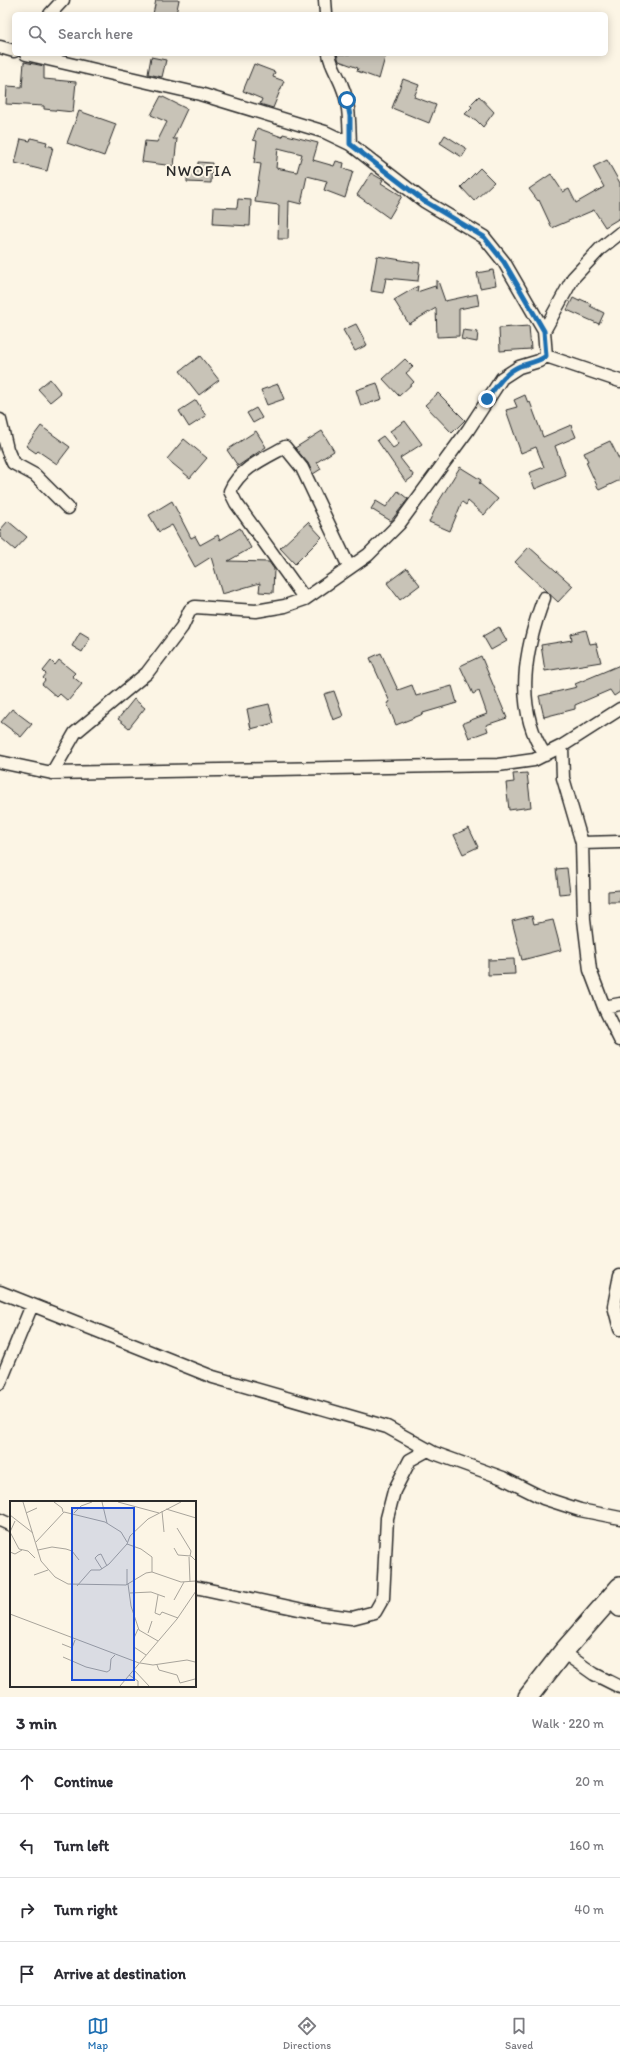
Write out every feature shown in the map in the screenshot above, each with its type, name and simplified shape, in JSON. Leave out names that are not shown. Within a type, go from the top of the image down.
[{"type":"main road","points":[[528,1697],[563,1652],[617,1598]]},
{"type":"street","points":[[52,12],[63,0]]},
{"type":"street","points":[[325,0],[326,12]]},
{"type":"street","points":[[0,47],[12,50]]},
{"type":"street","points":[[34,56],[221,100],[325,132],[350,144],[424,201],[484,237],[504,262],[544,331],[546,356]]},
{"type":"street","points":[[329,56],[330,62],[347,100],[350,116],[350,144]]},
{"type":"street","points":[[544,331],[573,278],[600,249],[620,233]]},
{"type":"street","points":[[546,356],[620,381]]},
{"type":"street","points":[[52,773],[75,733],[147,674],[182,627],[190,610],[195,607],[256,611],[285,606],[304,599],[368,555],[399,524],[468,430],[502,378],[519,367],[539,361],[546,356]]},
{"type":"street","points":[[0,420],[7,449],[13,464],[35,476],[68,508]]},
{"type":"street","points":[[304,599],[236,503],[230,491],[234,480],[257,463],[285,447],[290,451],[302,468],[349,567]]},
{"type":"street","points":[[544,598],[528,650],[525,697],[531,728],[536,742],[545,755]]},
{"type":"street","points":[[0,762],[52,773],[498,765],[534,760],[545,755],[562,746],[620,709]]},
{"type":"street","points":[[562,746],[563,778],[582,843],[584,920],[590,970],[604,1007],[620,1040]]},
{"type":"street","points":[[582,843],[620,842]]},
{"type":"street","points":[[604,1007],[620,1004]]},
{"type":"street","points":[[620,1275],[614,1306],[620,1329]]},
{"type":"street","points":[[0,1292],[213,1377],[387,1427],[428,1450],[503,1478],[543,1498],[580,1510],[620,1518]]},
{"type":"street","points":[[0,1383],[32,1305]]},
{"type":"street","points":[[196,1587],[322,1614],[352,1618],[375,1612],[383,1598],[387,1518],[394,1491],[410,1460],[428,1450]]},
{"type":"street","points":[[0,1520],[10,1525]]},
{"type":"street","points":[[563,1652],[594,1674],[620,1687]]},
{"type":"building","points":[[156,0],[179,0],[176,12],[153,12]]},
{"type":"building","points":[[338,56],[385,56],[379,79],[357,71],[358,68],[339,61]]},
{"type":"building","points":[[151,57],[166,60],[162,77],[148,74]]},
{"type":"building","points":[[24,62],[44,66],[44,79],[76,82],[73,112],[44,109],[44,106],[6,104],[7,86],[22,87]]},
{"type":"building","points":[[254,64],[275,72],[273,77],[284,81],[273,108],[260,104],[262,99],[243,91]]},
{"type":"building","points":[[403,79],[419,85],[414,97],[436,105],[429,123],[392,108]]},
{"type":"building","points":[[161,96],[187,109],[173,139],[177,139],[174,166],[142,162],[145,141],[157,142],[167,122],[151,115]]},
{"type":"building","points":[[479,96],[494,112],[483,127],[476,120],[465,114],[472,107],[470,105]]},
{"type":"building","points":[[79,111],[116,124],[104,156],[67,143]]},
{"type":"building","points":[[257,128],[282,137],[283,134],[318,143],[313,160],[334,166],[336,161],[344,163],[343,168],[353,171],[345,198],[324,190],[327,181],[307,176],[301,204],[289,201],[288,239],[278,239],[279,205],[255,202],[261,164],[254,163],[257,141],[253,140]],"holes":[[[278,148],[302,154],[297,172],[276,168]]]},
{"type":"building","points":[[445,135],[467,149],[462,157],[440,143]]},
{"type":"building","points":[[31,138],[47,142],[46,145],[53,147],[47,171],[15,163],[21,139],[30,141]]},
{"type":"building","points":[[607,160],[620,183],[620,218],[605,227],[594,210],[552,228],[539,200],[538,201],[529,189],[551,174],[563,192],[569,189],[576,203],[604,187],[593,167]]},
{"type":"building","points":[[198,162],[212,163],[211,183],[187,182],[187,168],[198,168]]},
{"type":"building","points":[[480,168],[494,182],[474,201],[461,187]]},
{"type":"building","points":[[371,173],[383,180],[381,183],[402,196],[389,218],[357,195]]},
{"type":"building","points":[[238,199],[251,200],[250,226],[213,224],[214,207],[237,208]]},
{"type":"building","points":[[377,256],[420,263],[418,281],[386,278],[383,293],[371,291]]},
{"type":"building","points":[[493,270],[496,285],[480,288],[477,273]]},
{"type":"building","points":[[436,281],[438,281],[445,301],[477,294],[479,305],[459,309],[459,336],[437,337],[436,308],[409,324],[394,300],[418,286],[417,292],[435,286],[436,289]]},
{"type":"building","points":[[573,298],[579,301],[580,299],[591,304],[590,306],[604,313],[599,324],[567,310]]},
{"type":"building","points":[[356,324],[367,345],[355,351],[343,330]]},
{"type":"building","points":[[529,326],[531,349],[500,351],[499,328]]},
{"type":"building","points":[[463,330],[478,332],[477,342],[461,339]]},
{"type":"building","points":[[200,356],[219,380],[199,395],[180,371]]},
{"type":"building","points":[[405,359],[413,367],[406,373],[414,382],[399,396],[383,379]]},
{"type":"building","points":[[50,379],[61,393],[50,402],[38,389]]},
{"type":"building","points":[[377,383],[382,399],[361,406],[356,390]]},
{"type":"building","points":[[278,384],[284,399],[267,405],[261,390]]},
{"type":"building","points":[[438,393],[465,420],[452,433],[425,405]]},
{"type":"building","points":[[525,395],[528,403],[530,402],[543,437],[571,425],[576,437],[555,446],[566,476],[535,489],[529,473],[544,467],[536,447],[521,453],[506,410],[517,407],[514,400]]},
{"type":"building","points":[[196,400],[206,416],[189,427],[179,411]]},
{"type":"building","points":[[256,408],[262,418],[253,423],[247,413]]},
{"type":"building","points":[[405,421],[422,444],[400,458],[414,476],[406,482],[377,440],[383,436],[393,448],[399,444],[390,431]]},
{"type":"building","points":[[41,426],[70,447],[57,464],[38,451],[36,453],[26,446]]},
{"type":"building","points":[[256,431],[266,447],[238,466],[227,450]]},
{"type":"building","points":[[322,431],[334,451],[317,462],[321,469],[313,474],[308,463],[295,448]]},
{"type":"building","points":[[184,439],[207,458],[190,478],[167,459]]},
{"type":"building","points":[[610,441],[620,461],[620,480],[599,490],[586,462],[588,461],[584,453]]},
{"type":"building","points":[[460,467],[481,480],[479,483],[498,499],[484,515],[468,501],[466,505],[462,502],[450,531],[429,522],[439,501]]},
{"type":"building","points":[[398,491],[408,499],[391,521],[371,509],[376,501],[386,507]]},
{"type":"building","points":[[172,501],[191,538],[195,536],[200,545],[218,535],[220,540],[240,528],[251,548],[228,561],[269,562],[274,569],[273,593],[259,592],[260,583],[222,594],[211,557],[195,567],[172,525],[159,532],[149,515]]},
{"type":"building","points":[[8,521],[27,537],[15,550],[0,537],[0,530]]},
{"type":"building","points":[[308,522],[322,537],[295,564],[280,548]]},
{"type":"building","points":[[529,547],[573,586],[558,602],[515,562]]},
{"type":"building","points":[[407,568],[420,585],[400,600],[387,583]]},
{"type":"building","points":[[499,627],[507,641],[491,650],[483,636]]},
{"type":"building","points":[[586,630],[590,644],[596,643],[601,662],[545,671],[541,645],[572,640],[571,634]]},
{"type":"building","points":[[80,632],[90,638],[82,652],[72,646]]},
{"type":"building","points":[[381,653],[398,690],[412,685],[416,696],[452,686],[457,703],[423,713],[396,725],[387,703],[390,702],[370,658]]},
{"type":"building","points":[[481,656],[507,718],[486,725],[488,731],[469,738],[463,723],[487,714],[479,691],[473,694],[460,666]]},
{"type":"building","points":[[59,660],[75,673],[72,676],[82,684],[68,701],[60,694],[57,697],[42,684],[45,680],[43,678],[46,674],[43,671],[51,661],[55,665]]},
{"type":"building","points":[[620,665],[620,692],[614,696],[610,690],[575,705],[575,709],[544,717],[539,696],[577,687],[575,684]]},
{"type":"building","points":[[334,691],[343,716],[333,720],[324,694]]},
{"type":"building","points":[[134,699],[145,708],[129,728],[118,719]]},
{"type":"building","points":[[269,704],[274,723],[251,729],[247,709]]},
{"type":"building","points":[[12,709],[32,724],[21,737],[1,722]]},
{"type":"building","points":[[527,773],[531,807],[509,810],[506,783],[514,782],[513,774]]},
{"type":"building","points":[[469,828],[478,847],[463,854],[454,835]]},
{"type":"building","points":[[567,868],[570,893],[559,894],[556,869]]},
{"type":"building","points":[[620,890],[620,902],[608,902],[608,891]]},
{"type":"building","points":[[532,916],[534,924],[553,920],[561,950],[522,960],[512,921]]},
{"type":"building","points":[[514,959],[515,974],[488,975],[488,960]]},
{"type":"district","name":"NWOFIA","points":[[199,170]]},
{"type":"route","points":[[347,100],[350,116],[350,144],[424,201],[484,237],[504,262],[544,331],[546,356],[539,361],[519,367],[502,378],[487,399]]}]
